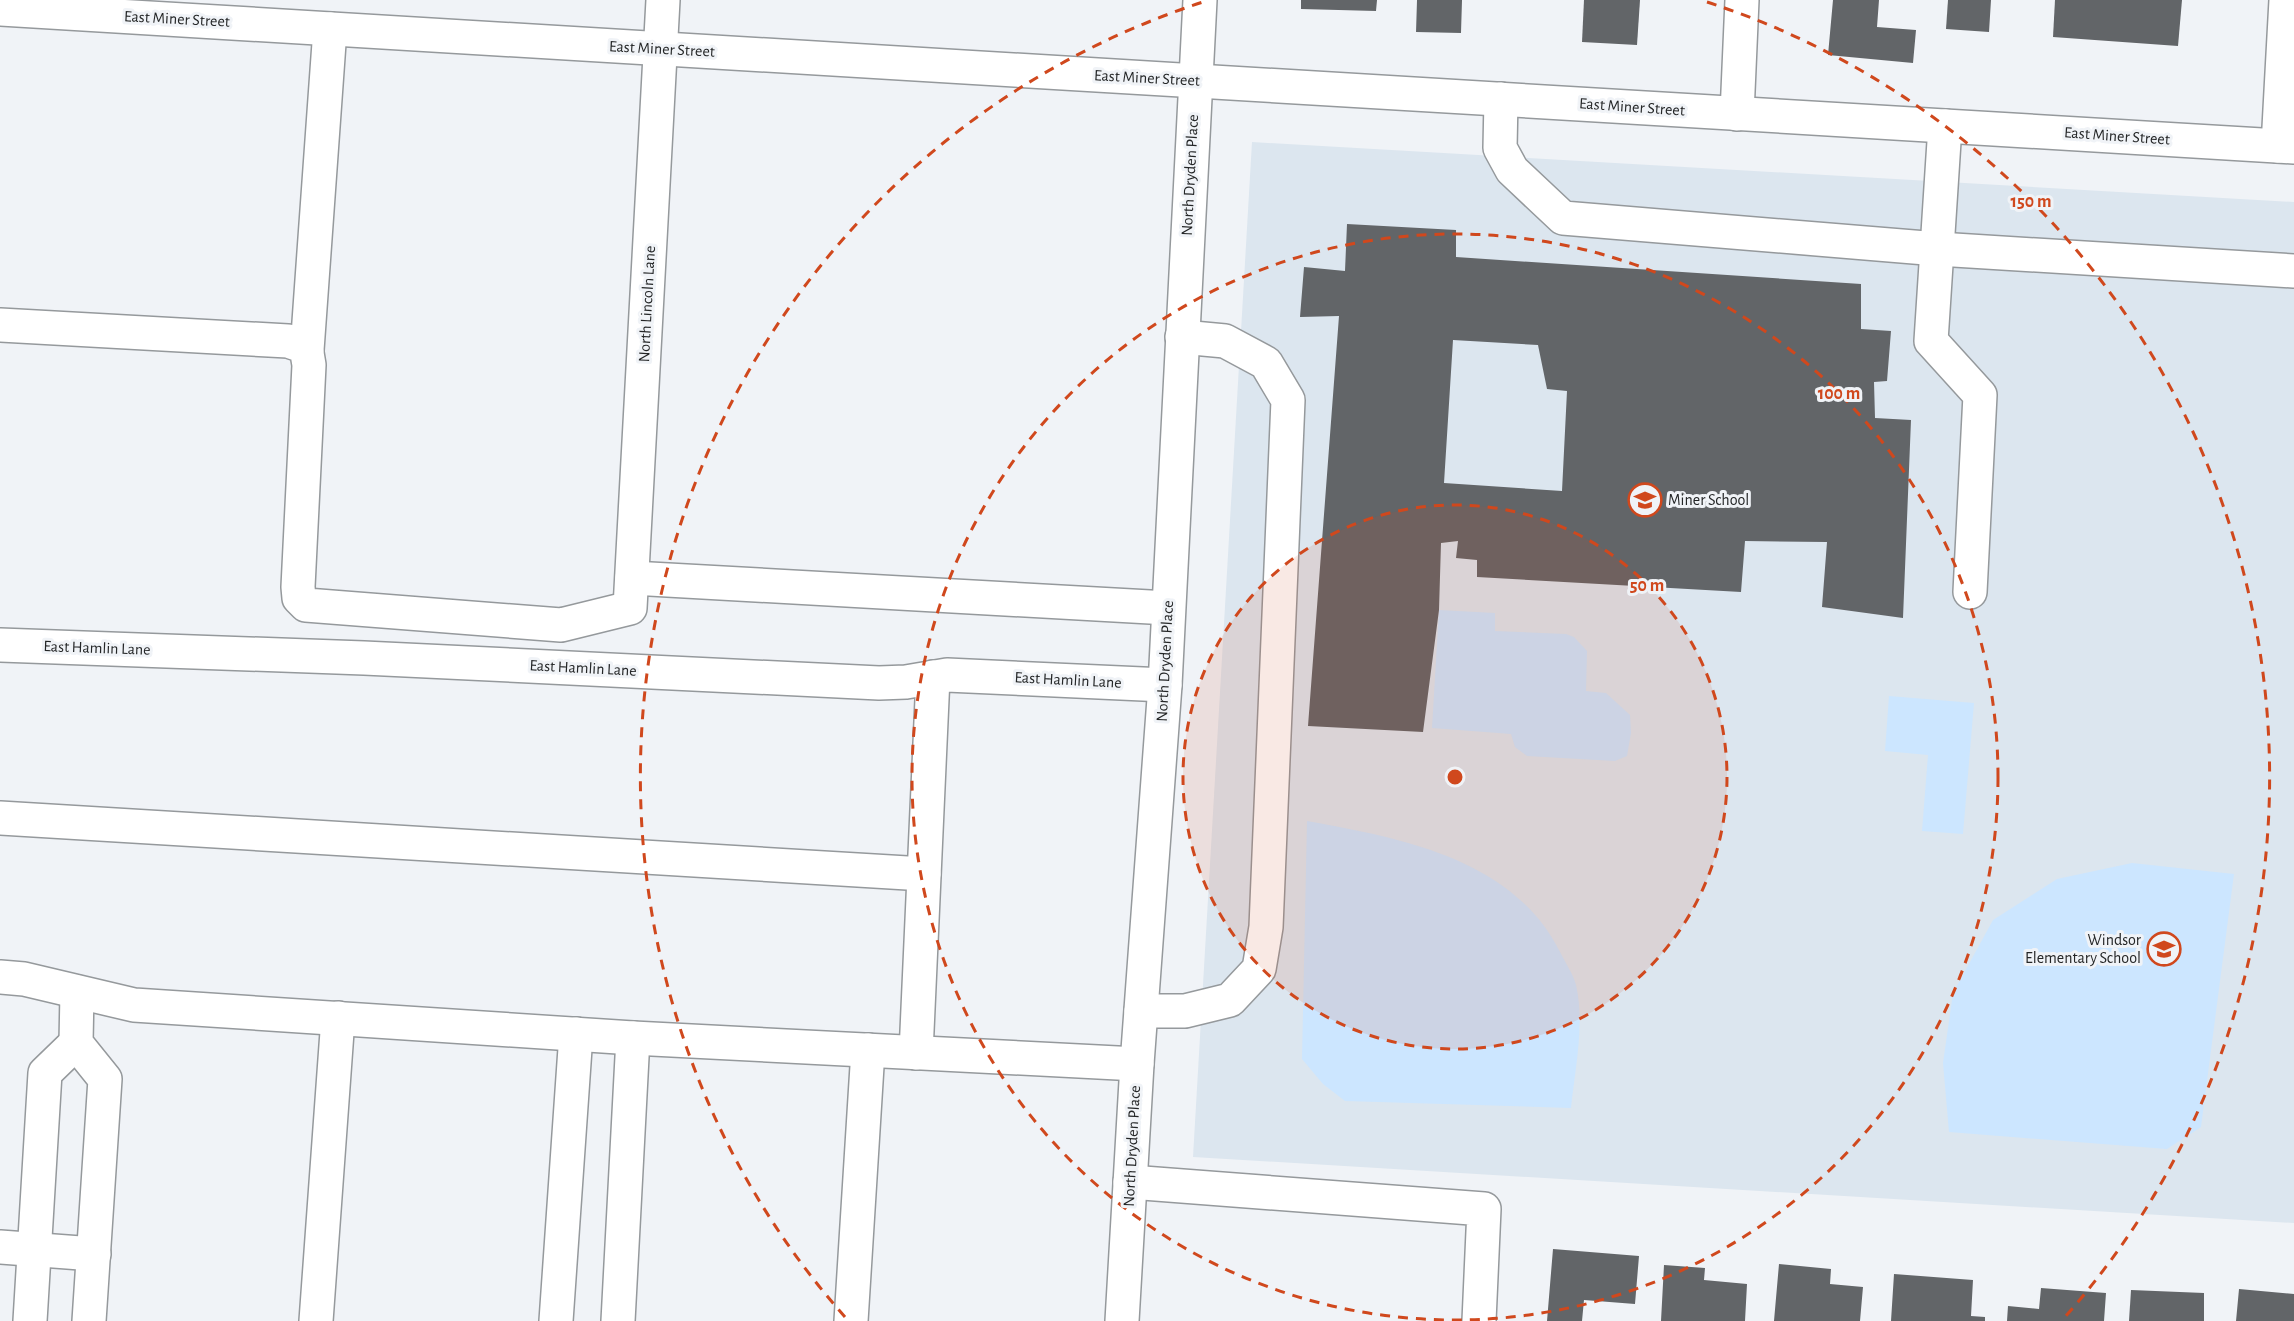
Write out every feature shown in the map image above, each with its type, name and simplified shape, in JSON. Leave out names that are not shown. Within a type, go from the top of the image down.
[{"type":"street","name":"North Lincoln Lane","points":[[631,593],[663,0]]},
{"type":"street","name":"North Dryden Place","points":[[1122,1321],[1137,1064],[1165,685],[1200,0]]},
{"type":"street","points":[[1737,114],[1742,0]]},
{"type":"street","points":[[2286,0],[2286,147]]},
{"type":"street","name":"East Miner Street","points":[[0,9],[105,8],[330,28],[2286,147]]},
{"type":"street","points":[[330,28],[307,350],[309,365],[298,587],[299,598],[306,605],[561,625],[631,593],[1168,608]]},
{"type":"street","points":[[1501,99],[1500,148],[1512,170],[1563,218],[1938,249],[2294,271]]},
{"type":"street","points":[[1945,126],[1931,341],[1980,395],[1970,592]]},
{"type":"street","points":[[0,325],[288,341],[306,347],[307,350]]},
{"type":"street","points":[[1141,1011],[1185,1011],[1230,1000],[1259,969],[1266,927],[1287,400],[1266,363],[1225,341],[1182,337]]},
{"type":"street","name":"East Hamlin Lane","points":[[0,645],[364,658],[879,683],[947,675],[983,675],[1165,685]]},
{"type":"street","points":[[916,1053],[933,677]]},
{"type":"street","points":[[0,818],[924,874]]},
{"type":"street","points":[[0,977],[24,980],[134,1005],[633,1038],[1137,1064]]},
{"type":"street","points":[[77,992],[76,1043],[105,1078],[89,1321]]},
{"type":"street","points":[[316,1321],[338,1018]]},
{"type":"street","points":[[556,1321],[576,1034]]},
{"type":"street","points":[[618,1321],[633,1038]]},
{"type":"street","points":[[30,1321],[45,1073],[76,1043]]},
{"type":"street","points":[[851,1321],[868,1050]]},
{"type":"street","points":[[1130,1182],[1484,1209],[1479,1321]]},
{"type":"street","points":[[0,1247],[94,1254]]},
{"type":"shaded area","name":"Miner School","points":[[1252,142],[2294,202],[2294,1223],[1193,1157]]},
{"type":"shaded area","points":[[1439,610],[1495,613],[1495,631],[1566,634],[1574,637],[1587,651],[1586,691],[1606,693],[1630,715],[1631,733],[1627,756],[1615,761],[1527,756],[1515,747],[1511,734],[1432,728]]},
{"type":"shaded area","points":[[1889,696],[1974,703],[1963,834],[1922,831],[1928,755],[1885,751]]},
{"type":"shaded area","points":[[1307,821],[1379,835],[1451,858],[1484,874],[1514,894],[1539,920],[1571,972],[1579,1000],[1578,1046],[1571,1108],[1345,1101],[1323,1084],[1302,1059]]},
{"type":"shaded area","points":[[2132,863],[2234,874],[2201,1127],[2167,1149],[1949,1132],[1943,1063],[1953,993],[1993,920],[2057,879]]},
{"type":"building","points":[[1301,0],[1377,0],[1376,11],[1301,9]]},
{"type":"building","points":[[1417,0],[1462,0],[1461,33],[1416,32]]},
{"type":"building","points":[[1584,0],[1640,0],[1637,45],[1582,42]]},
{"type":"building","points":[[1833,0],[1879,0],[1877,27],[1916,30],[1913,63],[1828,55]]},
{"type":"building","points":[[1948,0],[1991,0],[1989,32],[1946,29]]},
{"type":"building","points":[[2055,0],[2182,0],[2178,46],[2053,37]]},
{"type":"building","points":[[1347,224],[1456,230],[1456,257],[1861,284],[1861,329],[1891,331],[1887,381],[1874,382],[1875,418],[1911,420],[1903,618],[1822,607],[1827,542],[1745,541],[1741,592],[1477,577],[1477,560],[1456,558],[1458,541],[1441,543],[1439,610],[1423,732],[1308,726],[1339,316],[1300,317],[1304,267],[1345,271]],"holes":[[[1453,340],[1538,345],[1547,389],[1567,391],[1562,491],[1444,483]]]},
{"type":"building","points":[[1553,1249],[1639,1256],[1635,1304],[1584,1300],[1582,1321],[1547,1321]]},
{"type":"building","points":[[1779,1264],[1831,1269],[1830,1284],[1863,1287],[1860,1321],[1774,1321]]},
{"type":"building","points":[[1664,1265],[1705,1268],[1704,1280],[1747,1284],[1745,1321],[1661,1321]]},
{"type":"building","points":[[1894,1274],[1973,1280],[1971,1316],[1985,1317],[1985,1321],[1891,1321]]},
{"type":"building","points":[[2041,1288],[2106,1293],[2104,1321],[2007,1321],[2008,1306],[2039,1309]]},
{"type":"building","points":[[2239,1289],[2294,1294],[2294,1321],[2236,1321]]},
{"type":"building","points":[[2131,1290],[2204,1293],[2204,1321],[2129,1321]]},
{"type":"place","name":"Miner School","points":[[1645,500]]},
{"type":"place","name":"Windsor Elementary School","points":[[2164,949]]}]
